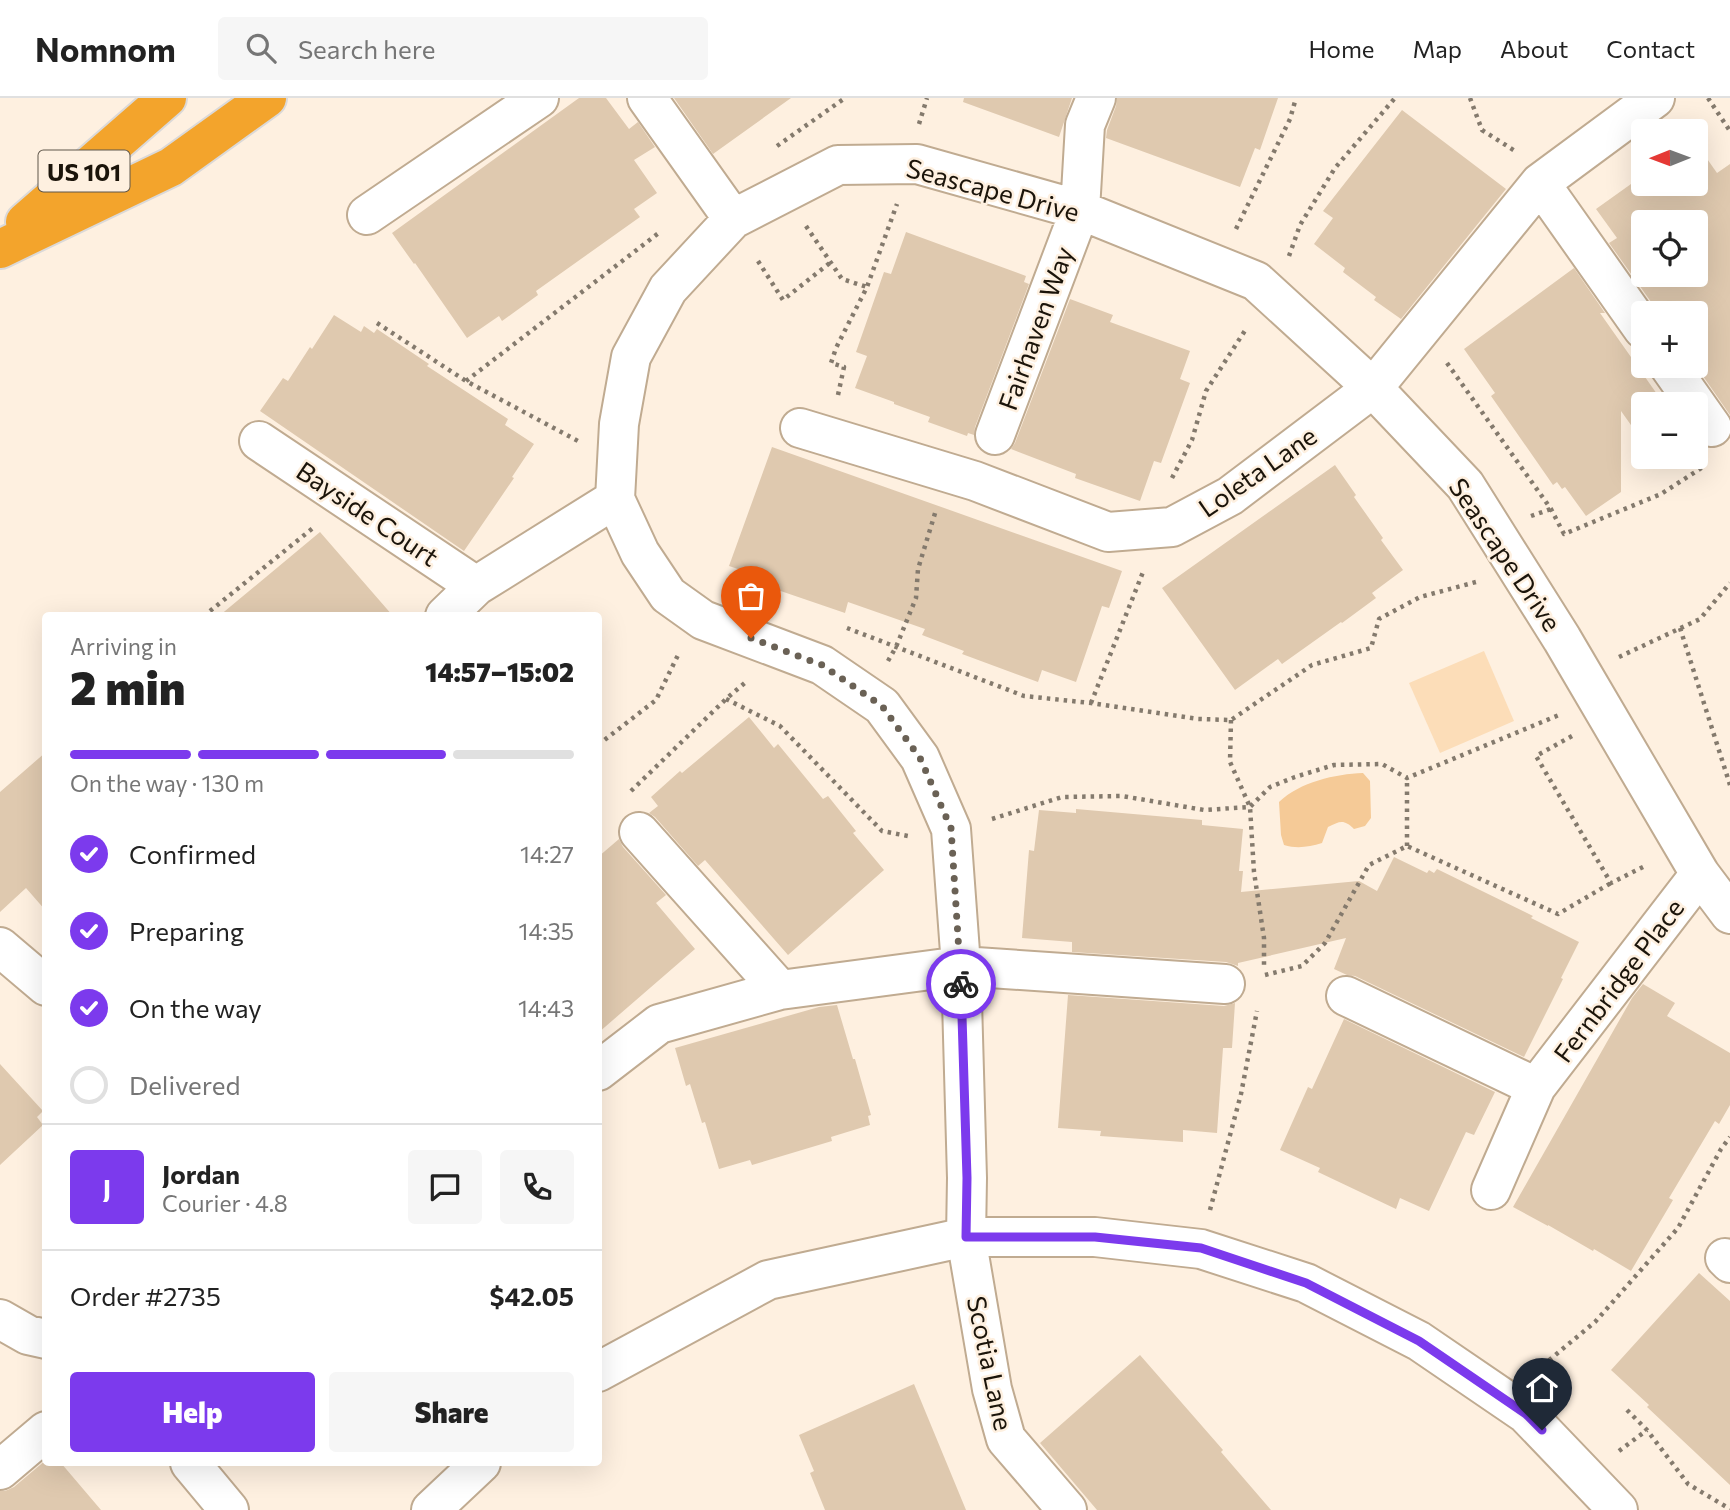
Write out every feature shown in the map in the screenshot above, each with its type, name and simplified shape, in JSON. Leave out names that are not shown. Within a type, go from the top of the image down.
[{"type":"highway","name":"US 101","points":[[0,246],[167,98]]},
{"type":"highway","points":[[0,246],[171,167],[267,98]]},
{"type":"street","points":[[366,215],[539,98]]},
{"type":"street","points":[[647,98],[733,219]]},
{"type":"street","name":"Fairhaven Way","points":[[995,435],[1080,210],[1085,125],[1096,98]]},
{"type":"street","name":"Loleta Lane","points":[[800,429],[975,481],[1108,532],[1172,527],[1230,496],[1373,388],[1540,183],[1655,98]]},
{"type":"street","name":"Seascape Drive","points":[[966,1237],[961,966],[951,828],[920,758],[882,706],[822,665],[703,620],[668,595],[640,553],[615,499],[620,424],[631,357],[668,289],[733,219],[838,164],[917,164],[1080,210],[1256,281],[1373,388],[1465,485],[1562,639],[1700,874],[1730,914]]},
{"type":"street","points":[[1540,183],[1631,312]]},
{"type":"street","points":[[1675,378],[1710,446]]},
{"type":"street","name":"Bayside Court","points":[[259,441],[476,586]]},
{"type":"street","points":[[449,612],[476,586],[615,499]]},
{"type":"street","points":[[639,832],[780,990]]},
{"type":"street","name":"Fernbridge Place","points":[[1490,1190],[1536,1087],[1700,874]]},
{"type":"street","points":[[0,947],[42,983]]},
{"type":"street","points":[[602,1068],[659,1024],[780,990],[961,966],[1225,984]]},
{"type":"street","name":"Fernbridge Place","points":[[1346,996],[1536,1087]]},
{"type":"street","points":[[602,1370],[768,1280],[966,1237],[1095,1237],[1201,1248],[1306,1283],[1419,1341],[1526,1414],[1605,1506]]},
{"type":"street","name":"Scotia Lane","points":[[966,1237],[992,1389],[1006,1439],[1067,1510]]},
{"type":"street","points":[[0,1319],[28,1335],[42,1338]]},
{"type":"street","points":[[0,1470],[42,1434]]},
{"type":"street","points":[[192,1466],[229,1510]]},
{"type":"street","points":[[430,1510],[478,1466]]},
{"type":"path","points":[[919,125],[927,98]]},
{"type":"path","points":[[1231,239],[1290,119],[1296,98]]},
{"type":"path","points":[[1288,259],[1300,225],[1335,168],[1395,98]]},
{"type":"path","points":[[1470,98],[1482,130],[1522,155],[1540,183]]},
{"type":"path","points":[[1708,98],[1730,131]]},
{"type":"path","points":[[831,363],[867,287],[901,194]]},
{"type":"path","points":[[806,226],[842,279],[867,287]]},
{"type":"path","points":[[758,261],[783,300],[831,262]]},
{"type":"path","points":[[377,323],[466,381],[585,444]]},
{"type":"path","points":[[1091,703],[1163,528],[1162,520],[1170,480],[1192,440],[1206,391],[1246,329]]},
{"type":"path","points":[[1419,330],[1445,360],[1551,509],[1564,534],[1661,494],[1710,446]]},
{"type":"path","points":[[883,670],[896,647],[916,598],[918,569],[948,473]]},
{"type":"path","points":[[210,611],[319,523],[340,495]]},
{"type":"path","points":[[847,628],[1024,696],[1198,719],[1231,720],[1312,665],[1371,648],[1379,620],[1419,597],[1476,582]]},
{"type":"path","points":[[1618,658],[1700,619],[1730,583]]},
{"type":"path","points":[[1680,628],[1730,785]]},
{"type":"path","points":[[602,742],[656,700],[680,652]]},
{"type":"path","points":[[628,794],[747,681]]},
{"type":"path","points":[[726,699],[780,726],[882,831],[914,837]]},
{"type":"path","points":[[1408,778],[1569,710]]},
{"type":"path","points":[[1579,732],[1536,756],[1611,883]]},
{"type":"path","points":[[986,820],[1062,797],[1122,796],[1204,810],[1250,807],[1270,787],[1334,765],[1382,764],[1408,778]]},
{"type":"path","points":[[1406,846],[1408,778]]},
{"type":"path","points":[[1406,846],[1558,914],[1655,861]]},
{"type":"path","points":[[1264,976],[1302,966],[1325,943],[1369,865],[1406,846]]},
{"type":"path","points":[[1534,1372],[1595,1322],[1678,1228],[1730,1137]]},
{"type":"path","points":[[1627,1410],[1647,1430],[1688,1484],[1730,1509]]},
{"type":"path","points":[[1609,1457],[1647,1430]]},
{"type":"shaded area","points":[[1484,651],[1514,721],[1440,753],[1409,683]]},
{"type":"shaded area","points":[[1363,773],[1370,781],[1371,818],[1365,826],[1354,829],[1345,822],[1339,822],[1328,827],[1322,843],[1303,847],[1284,845],[1279,802],[1297,789],[1318,780]]},
{"type":"building","points":[[579,98],[606,98],[629,129],[638,122],[655,147],[634,160],[657,193],[634,209],[640,217],[536,291],[538,295],[502,321],[499,316],[467,338],[392,233]]},
{"type":"building","points":[[674,98],[791,98],[713,154]]},
{"type":"building","points":[[964,98],[1072,98],[1059,137],[963,102]]},
{"type":"building","points":[[1117,98],[1278,98],[1260,150],[1255,148],[1240,187],[1106,138]]},
{"type":"building","points":[[1402,110],[1506,189],[1401,319],[1374,300],[1376,297],[1343,272],[1345,268],[1314,244],[1333,218],[1323,211]]},
{"type":"building","points":[[1708,160],[1717,173],[1730,164],[1730,415],[1704,378],[1708,378],[1708,301],[1650,301],[1640,287],[1708,287],[1708,210],[1631,210],[1631,274],[1609,243],[1617,238],[1596,209],[1631,184],[1631,196],[1708,196]]},
{"type":"building","points":[[906,232],[1026,276],[1024,282],[1029,284],[974,435],[968,433],[967,436],[928,422],[930,417],[855,388],[867,356],[856,352],[884,272],[891,274]]},
{"type":"building","points":[[1574,268],[1605,313],[1600,313],[1631,357],[1631,378],[1646,378],[1656,392],[1631,392],[1631,425],[1621,411],[1621,492],[1586,516],[1565,487],[1562,489],[1557,482],[1553,485],[1491,396],[1495,393],[1464,349]]},
{"type":"building","points":[[1070,299],[1113,315],[1110,322],[1190,351],[1180,379],[1190,383],[1161,463],[1154,461],[1140,501],[1075,478],[1076,474],[1011,449]]},
{"type":"building","points":[[334,315],[361,332],[364,326],[374,333],[377,329],[429,364],[427,366],[508,419],[505,425],[534,444],[464,551],[260,411],[283,378],[288,381]]},
{"type":"building","points":[[772,447],[1122,571],[1109,608],[1102,606],[1076,682],[1042,670],[1038,682],[962,654],[964,651],[922,635],[925,629],[848,602],[845,613],[766,586],[768,579],[729,566]]},
{"type":"building","points":[[1335,465],[1383,538],[1381,540],[1403,570],[1372,593],[1376,598],[1342,623],[1282,664],[1278,659],[1235,690],[1162,588]]},
{"type":"building","points":[[320,532],[390,612],[224,612]]},
{"type":"building","points":[[749,717],[774,748],[778,744],[823,799],[828,796],[856,831],[853,833],[884,870],[788,955],[705,860],[698,866],[649,813],[658,806],[651,797]]},
{"type":"building","points":[[42,755],[42,906],[26,888],[0,912],[0,792]]},
{"type":"building","points":[[1076,809],[1202,820],[1202,825],[1243,829],[1239,871],[1243,871],[1241,892],[1359,881],[1377,891],[1394,857],[1427,873],[1429,870],[1434,873],[1437,869],[1579,942],[1524,1057],[1355,976],[1334,969],[1346,938],[1238,963],[1238,966],[1226,962],[1072,952],[1072,942],[1022,938],[1029,850],[1034,851],[1039,810],[1076,813]]},
{"type":"building","points":[[619,839],[666,895],[656,903],[695,949],[602,1030],[602,854]]},
{"type":"building","points":[[1643,984],[1675,1003],[1667,1016],[1730,1053],[1730,1105],[1719,1124],[1715,1121],[1669,1198],[1673,1200],[1631,1271],[1513,1207],[1632,998]]},
{"type":"building","points":[[1068,995],[1224,1006],[1235,1003],[1232,1048],[1223,1048],[1217,1133],[1183,1130],[1183,1142],[1100,1136],[1101,1131],[1058,1128]]},
{"type":"building","points":[[837,1005],[871,1115],[868,1116],[870,1125],[831,1137],[832,1141],[752,1165],[750,1160],[719,1169],[705,1122],[702,1123],[690,1084],[686,1086],[675,1048],[819,1007]]},
{"type":"building","points":[[1344,1019],[1495,1092],[1474,1135],[1466,1132],[1429,1211],[1400,1198],[1396,1209],[1318,1172],[1320,1168],[1280,1150],[1308,1087],[1312,1089]]},
{"type":"building","points":[[0,1064],[42,1110],[37,1117],[42,1126],[0,1165]]},
{"type":"building","points":[[1699,1273],[1730,1301],[1730,1485],[1611,1370]]},
{"type":"building","points":[[1140,1355],[1271,1510],[1097,1510],[1040,1443]]},
{"type":"building","points":[[914,1384],[966,1510],[825,1510],[810,1473],[814,1471],[799,1435]]},
{"type":"building","points":[[42,1463],[42,1466],[64,1466],[101,1510],[0,1510],[0,1491],[14,1487]]},
{"type":"way so far","points":[[751,638],[822,665],[882,706],[920,758],[951,828],[961,984]]},
{"type":"route","points":[[961,984],[967,1178],[966,1237],[1095,1237],[1201,1248],[1306,1283],[1419,1341],[1526,1414],[1542,1430]]}]
